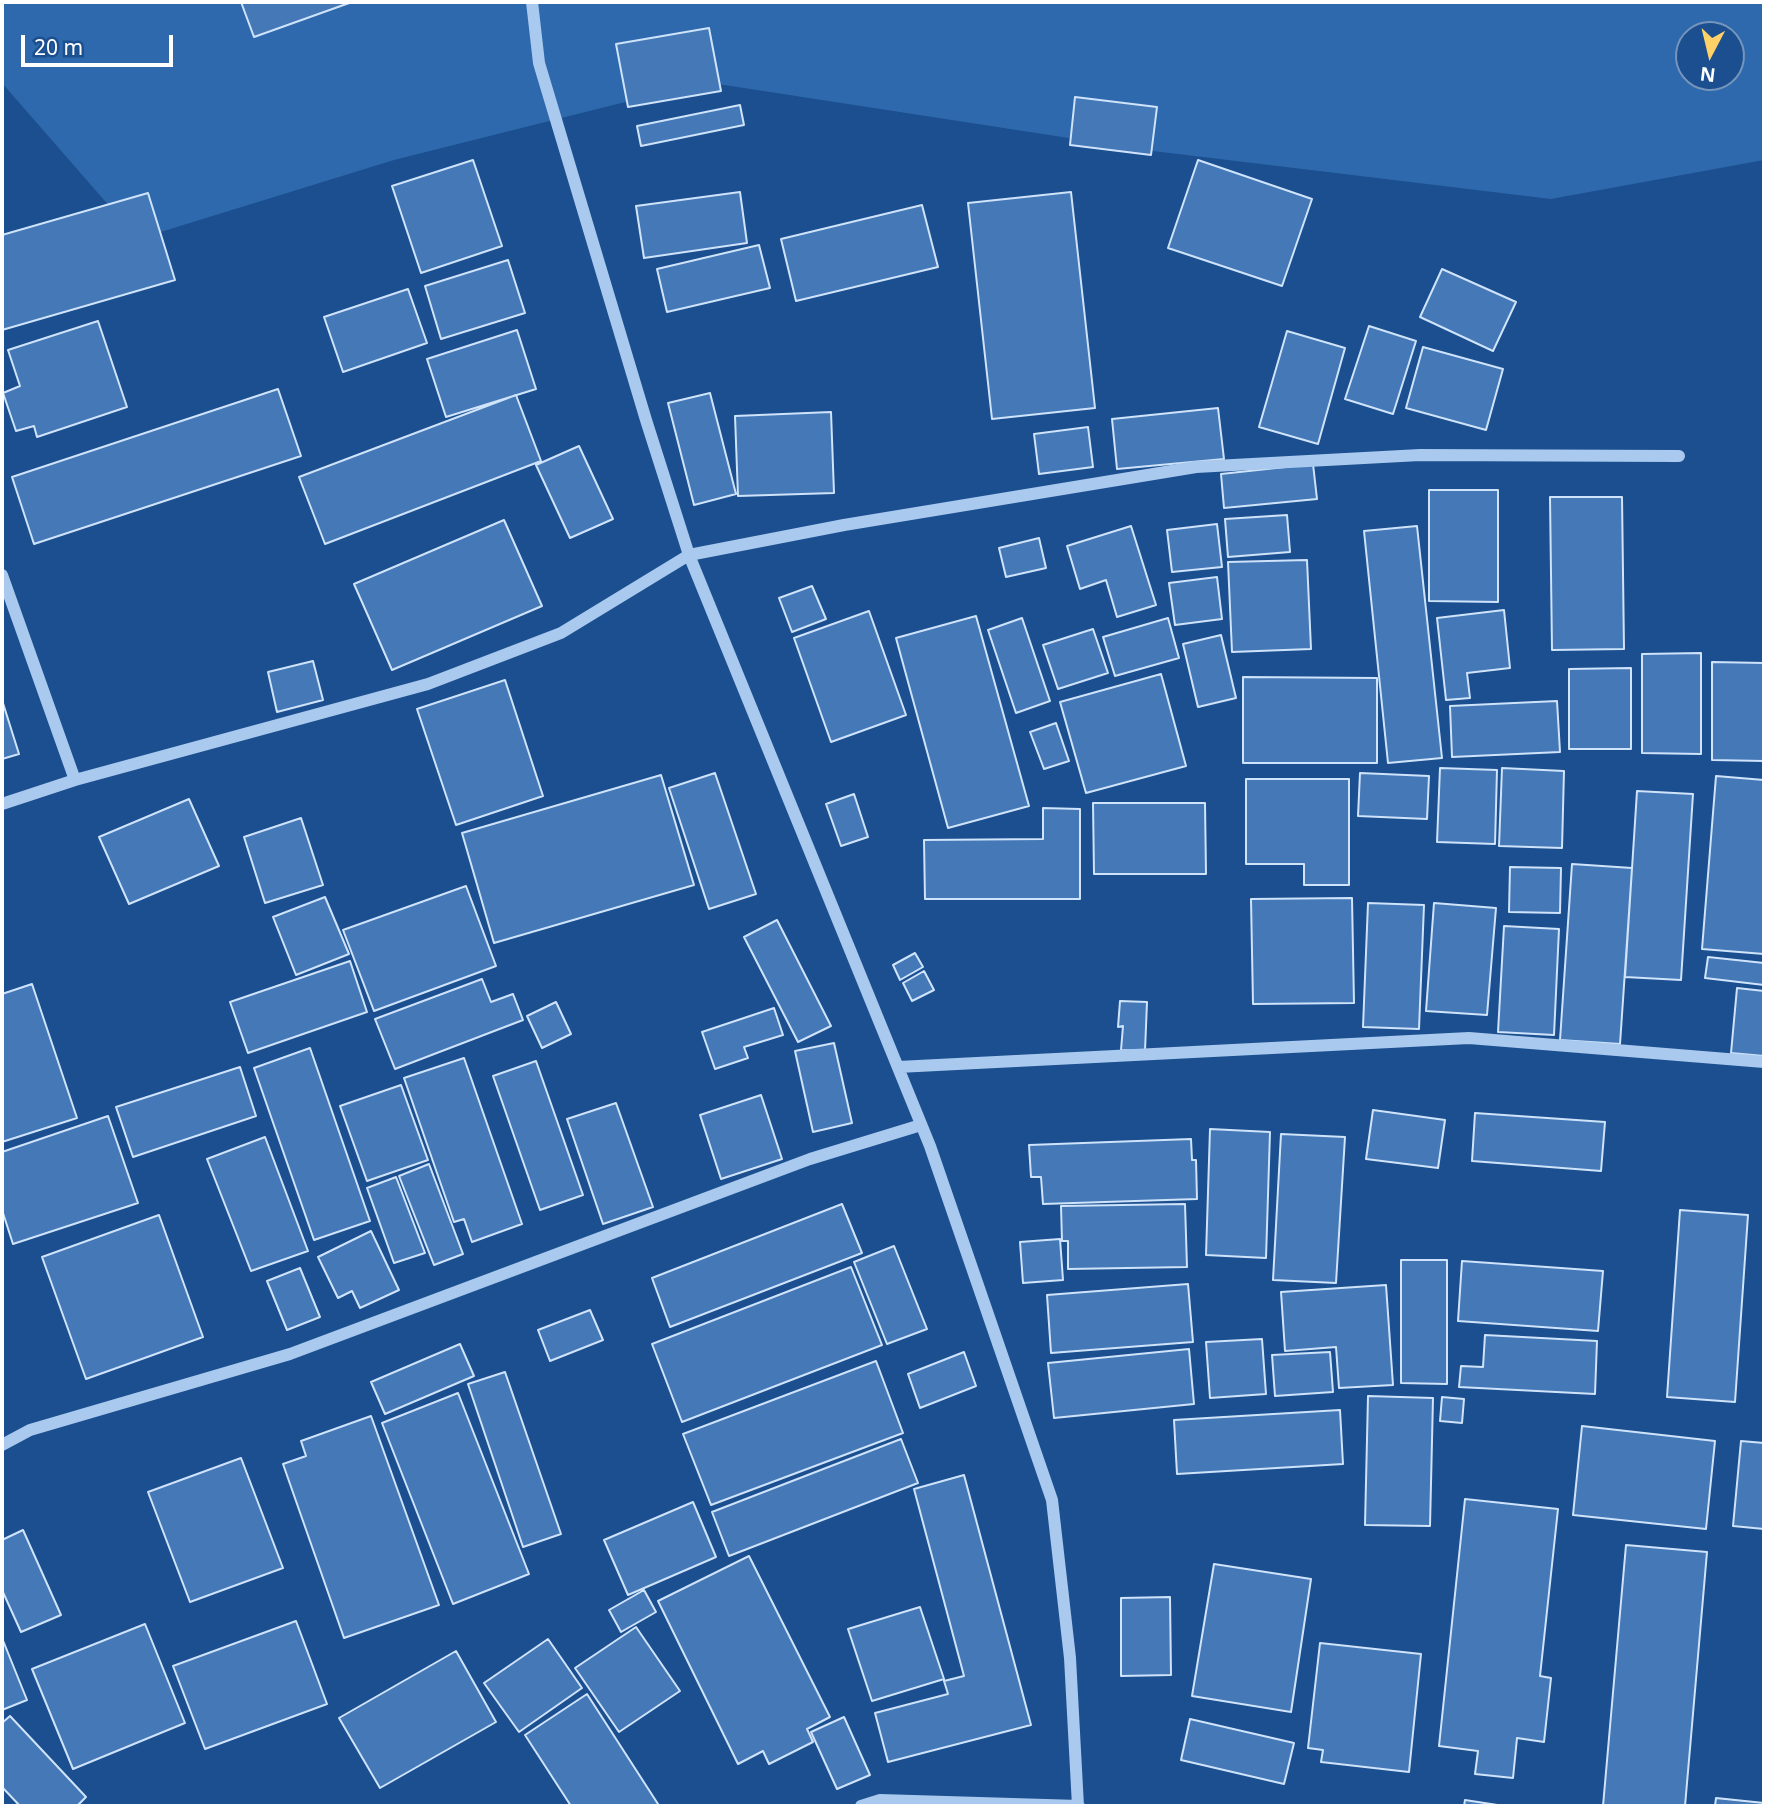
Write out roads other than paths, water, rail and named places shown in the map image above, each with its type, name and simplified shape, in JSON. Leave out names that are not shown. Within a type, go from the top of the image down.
[{"type":"street","points":[[532,2],[539,63],[689,555],[921,1125],[1052,1500],[1070,1658],[1079,1806],[880,1800],[861,1806]]},
{"type":"street","points":[[2,804],[75,780],[428,684],[561,632],[689,555],[844,525],[1196,467],[1420,455],[1679,456]]},
{"type":"street","points":[[2,575],[75,780]]},
{"type":"street","points":[[898,1067],[1469,1038],[1764,1062]]},
{"type":"street","points":[[2,1445],[30,1430],[289,1354],[810,1159],[921,1125]]}]
